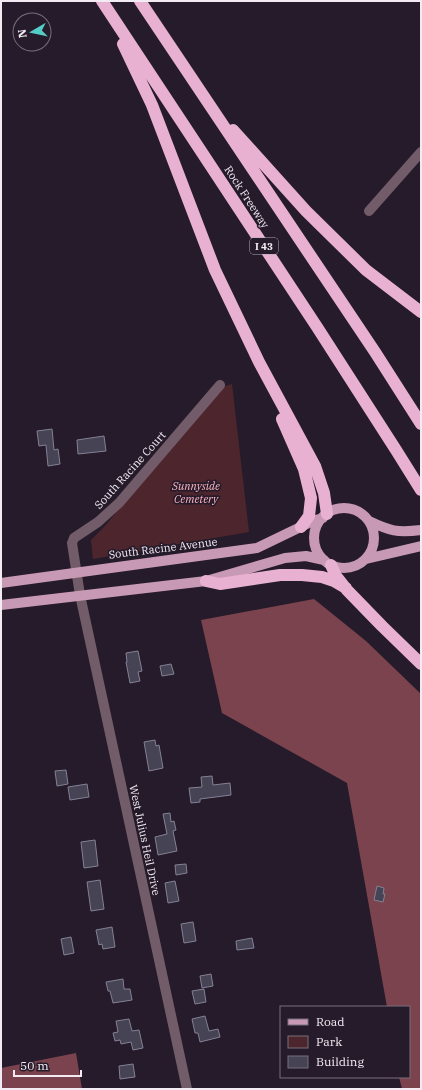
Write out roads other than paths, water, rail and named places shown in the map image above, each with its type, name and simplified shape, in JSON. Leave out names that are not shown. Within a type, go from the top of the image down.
[{"type":"highway","name":"Rock Freeway","points":[[140,1],[421,424]]},
{"type":"highway","name":"Rock Freeway","points":[[103,3],[313,320],[421,490]]},
{"type":"highway","points":[[103,3],[152,105],[215,270],[259,362],[315,466],[324,493],[325,516]]},
{"type":"highway","points":[[205,99],[306,211],[366,270],[421,312]]},
{"type":"highway","points":[[259,362],[304,469],[311,498],[309,516],[301,527]]},
{"type":"highway","points":[[327,562],[346,588],[421,664]]},
{"type":"highway","points":[[206,581],[220,584],[280,575],[302,575],[322,577],[334,581],[346,588]]},
{"type":"main road","points":[[1,605],[206,581],[285,558],[306,556],[327,562],[340,568],[349,568],[358,565],[366,559],[372,550],[374,540],[373,530],[362,514],[354,510],[344,508],[335,510],[325,516],[318,524],[315,532],[316,547],[319,554],[327,562]]},
{"type":"main road","name":"South Racine Avenue","points":[[1,583],[257,548],[325,516]]},
{"type":"main road","points":[[368,521],[385,529],[397,532],[418,530]]},
{"type":"main road","points":[[366,559],[421,546]]},
{"type":"street","points":[[369,211],[421,152]]},
{"type":"street","name":"South Racine Court","points":[[80,595],[72,540],[98,522],[119,503],[220,385]]},
{"type":"street","name":"West Julius Heil Drive","points":[[80,595],[187,1089]]},
{"type":"park label","name":"Sunnyside Cemetery","points":[[196,492]]}]
